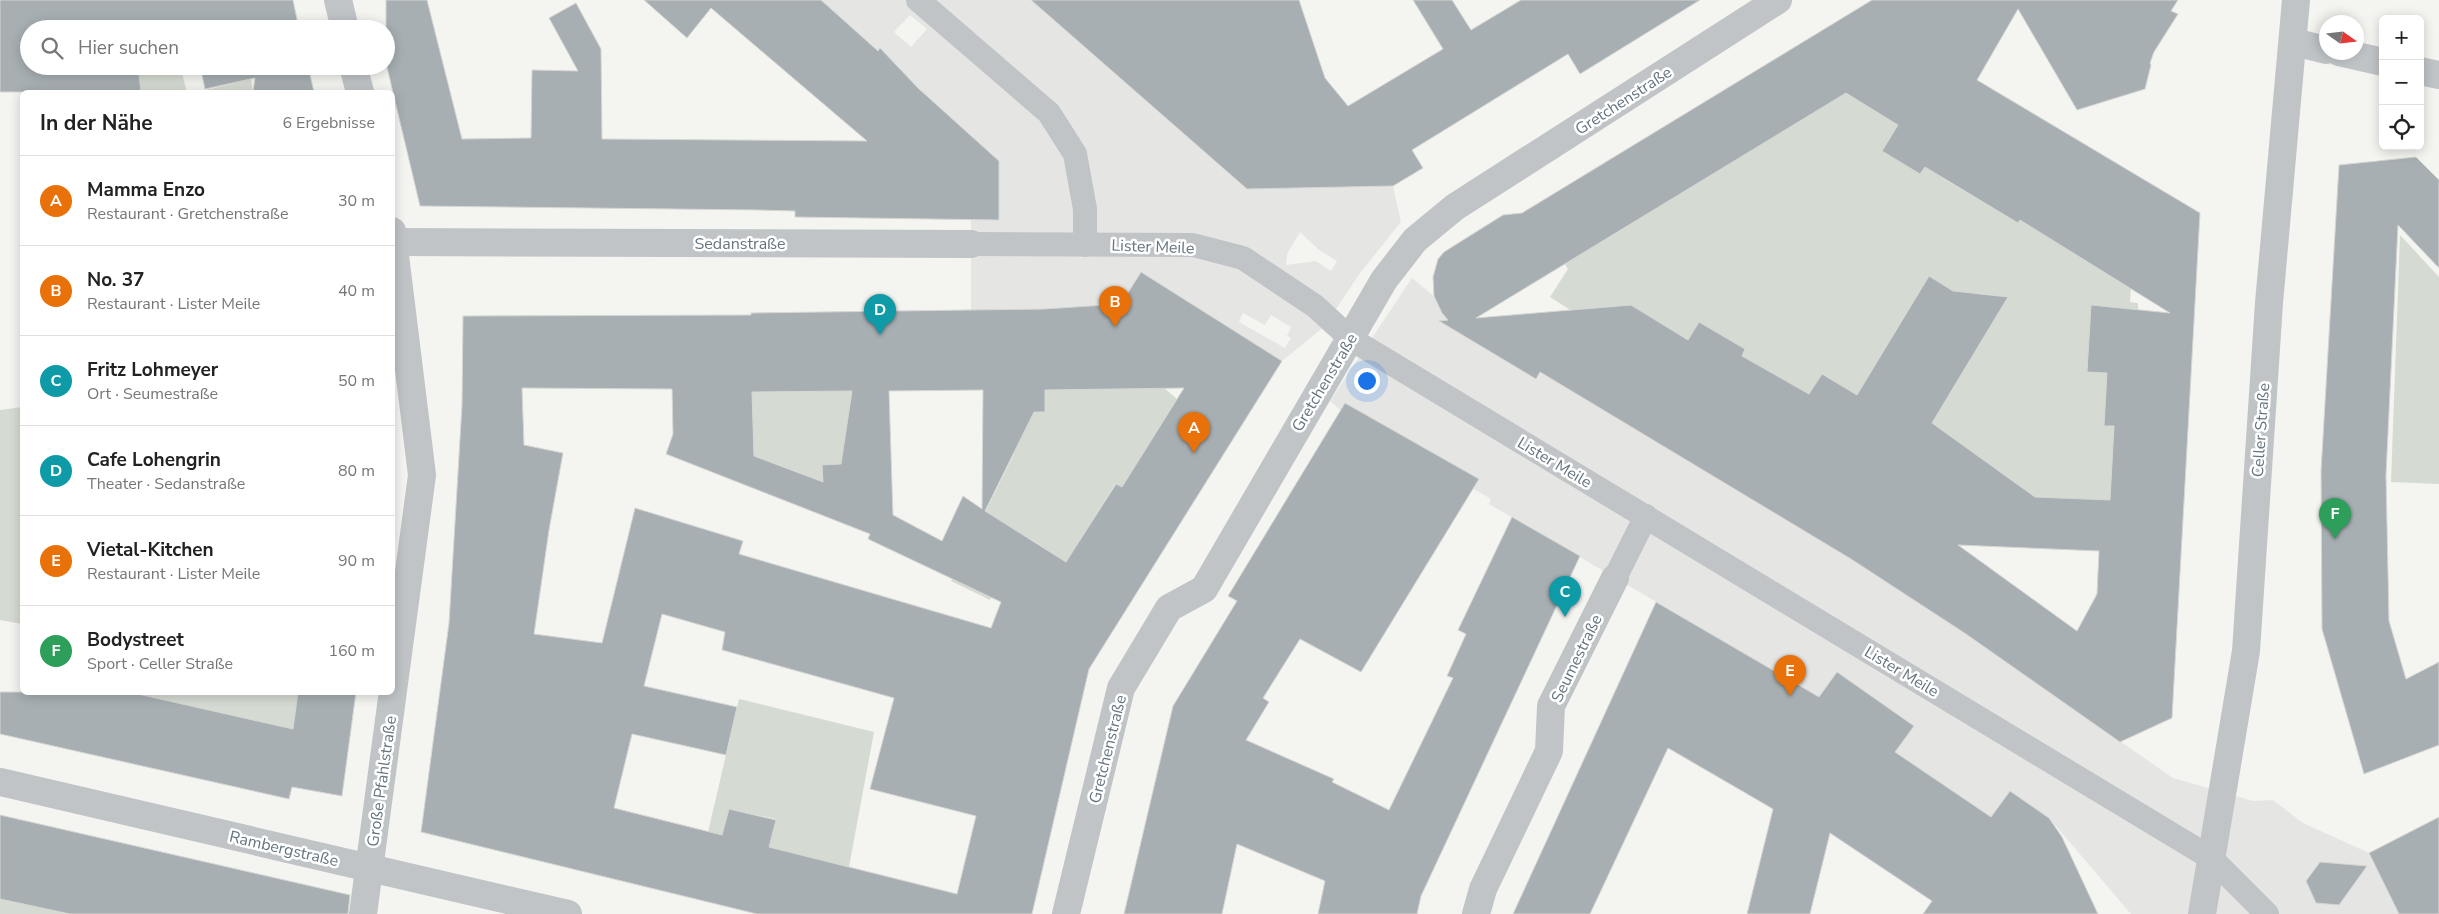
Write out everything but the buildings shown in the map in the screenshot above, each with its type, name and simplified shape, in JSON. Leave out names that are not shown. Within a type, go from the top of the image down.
[{"type":"street","points":[[338,0],[343,20]]},
{"type":"street","points":[[918,0],[1049,113],[1075,154],[1085,209],[1086,245]]},
{"type":"street","name":"Gretchenstraße","points":[[1066,914],[1121,688],[1169,608],[1204,589],[1384,280],[1415,240],[1455,207],[1778,0]]},
{"type":"street","name":"Celler Straße","points":[[2202,914],[2246,651],[2269,303],[2294,42],[2296,0]]},
{"type":"street","points":[[2294,42],[2319,48]]},
{"type":"street","points":[[2364,58],[2379,61]]},
{"type":"street","points":[[2424,72],[2439,75]]},
{"type":"street","points":[[356,75],[360,90]]},
{"type":"street","name":"Sedanstraße","points":[[395,236],[1086,245]]},
{"type":"street","name":"Große Pfahlstraße","points":[[395,245],[422,475],[395,675]]},
{"type":"street","name":"Lister Meile","points":[[1086,245],[1193,245],[1243,258],[1315,306],[1351,339],[2210,858],[2268,914]]},
{"type":"street","name":"Seumestraße","points":[[1476,914],[1483,889],[1550,751],[1551,706],[1646,516]]},
{"type":"street","name":"Große Pfahlstraße","points":[[363,914],[392,695]]},
{"type":"street","name":"Rambergstraße","points":[[0,782],[568,914]]},
{"type":"shaded area","points":[[821,0],[1031,0],[1246,188],[1393,186],[1401,222],[1360,273],[1325,326],[1282,361],[1141,272],[1121,304],[1044,309],[971,310],[971,220],[999,220],[999,161]],"holes":[[[910,15],[927,29],[911,47],[894,32]],[[1300,232],[1319,250],[1337,261],[1331,271],[1316,261],[1286,265],[1287,254]],[[1243,313],[1265,325],[1271,315],[1291,327],[1287,336],[1291,338],[1285,348],[1239,322]]]},
{"type":"shaded area","points":[[1880,72],[1898,125],[1882,151],[1920,174],[1931,157],[1942,178],[2018,223],[2021,219],[2132,272],[2130,302],[2138,303],[2138,312],[2091,310],[2087,372],[2136,375],[2106,396],[2104,426],[2114,426],[2110,508],[2060,498],[2038,497],[2037,505],[2016,504],[2016,483],[1976,455],[1939,450],[1915,373],[1950,394],[2008,297],[1977,293],[1972,303],[1928,277],[1857,395],[1852,392],[1809,394],[1739,361],[1745,349],[1699,322],[1687,342],[1675,332],[1630,305],[1596,308],[1584,325],[1575,313],[1550,297],[1568,269],[1565,264]]},
{"type":"shaded area","points":[[139,75],[182,75],[186,90],[141,90]]},
{"type":"shaded area","points":[[251,79],[253,90],[206,90]]},
{"type":"shaded area","points":[[2400,235],[2439,277],[2439,484],[2391,482]]},
{"type":"shaded area","points":[[1412,278],[1465,322],[1540,372],[1851,559],[1966,634],[2173,778],[2253,801],[2273,800],[2303,823],[2369,853],[2399,914],[2131,914],[2049,818],[2010,791],[1991,817],[1895,752],[1913,726],[1819,697],[1489,504],[1491,499],[1349,418],[1330,401]]},
{"type":"shaded area","points":[[1123,367],[1151,377],[1177,399],[1122,487],[1115,484],[1079,542],[1077,569],[1029,538],[990,600],[951,581],[1014,454],[1015,411],[1045,412],[1045,390],[1119,389]]},
{"type":"shaded area","points":[[852,391],[848,417],[850,464],[822,465],[823,490],[803,490],[803,474],[754,456],[752,392]]},
{"type":"shaded area","points":[[20,407],[20,624],[0,620],[0,410]]},
{"type":"shaded area","points":[[138,695],[298,695],[293,729]]},
{"type":"shaded area","points":[[739,699],[874,732],[849,867],[769,847],[776,819],[729,809],[722,835],[708,832]]},
{"type":"shaded area","points":[[0,899],[70,914],[0,914]]},
{"type":"place","name":"No. 37","points":[[1115,327]]},
{"type":"place","name":"Cafe Lohengrin","points":[[880,335]]},
{"type":"place","name":"Mamma Enzo","points":[[1194,453]]},
{"type":"place","name":"Bodystreet","points":[[2335,539]]},
{"type":"place","name":"Fritz Lohmeyer","points":[[1565,617]]},
{"type":"place","name":"Vietal-Kitchen","points":[[1790,696]]}]
